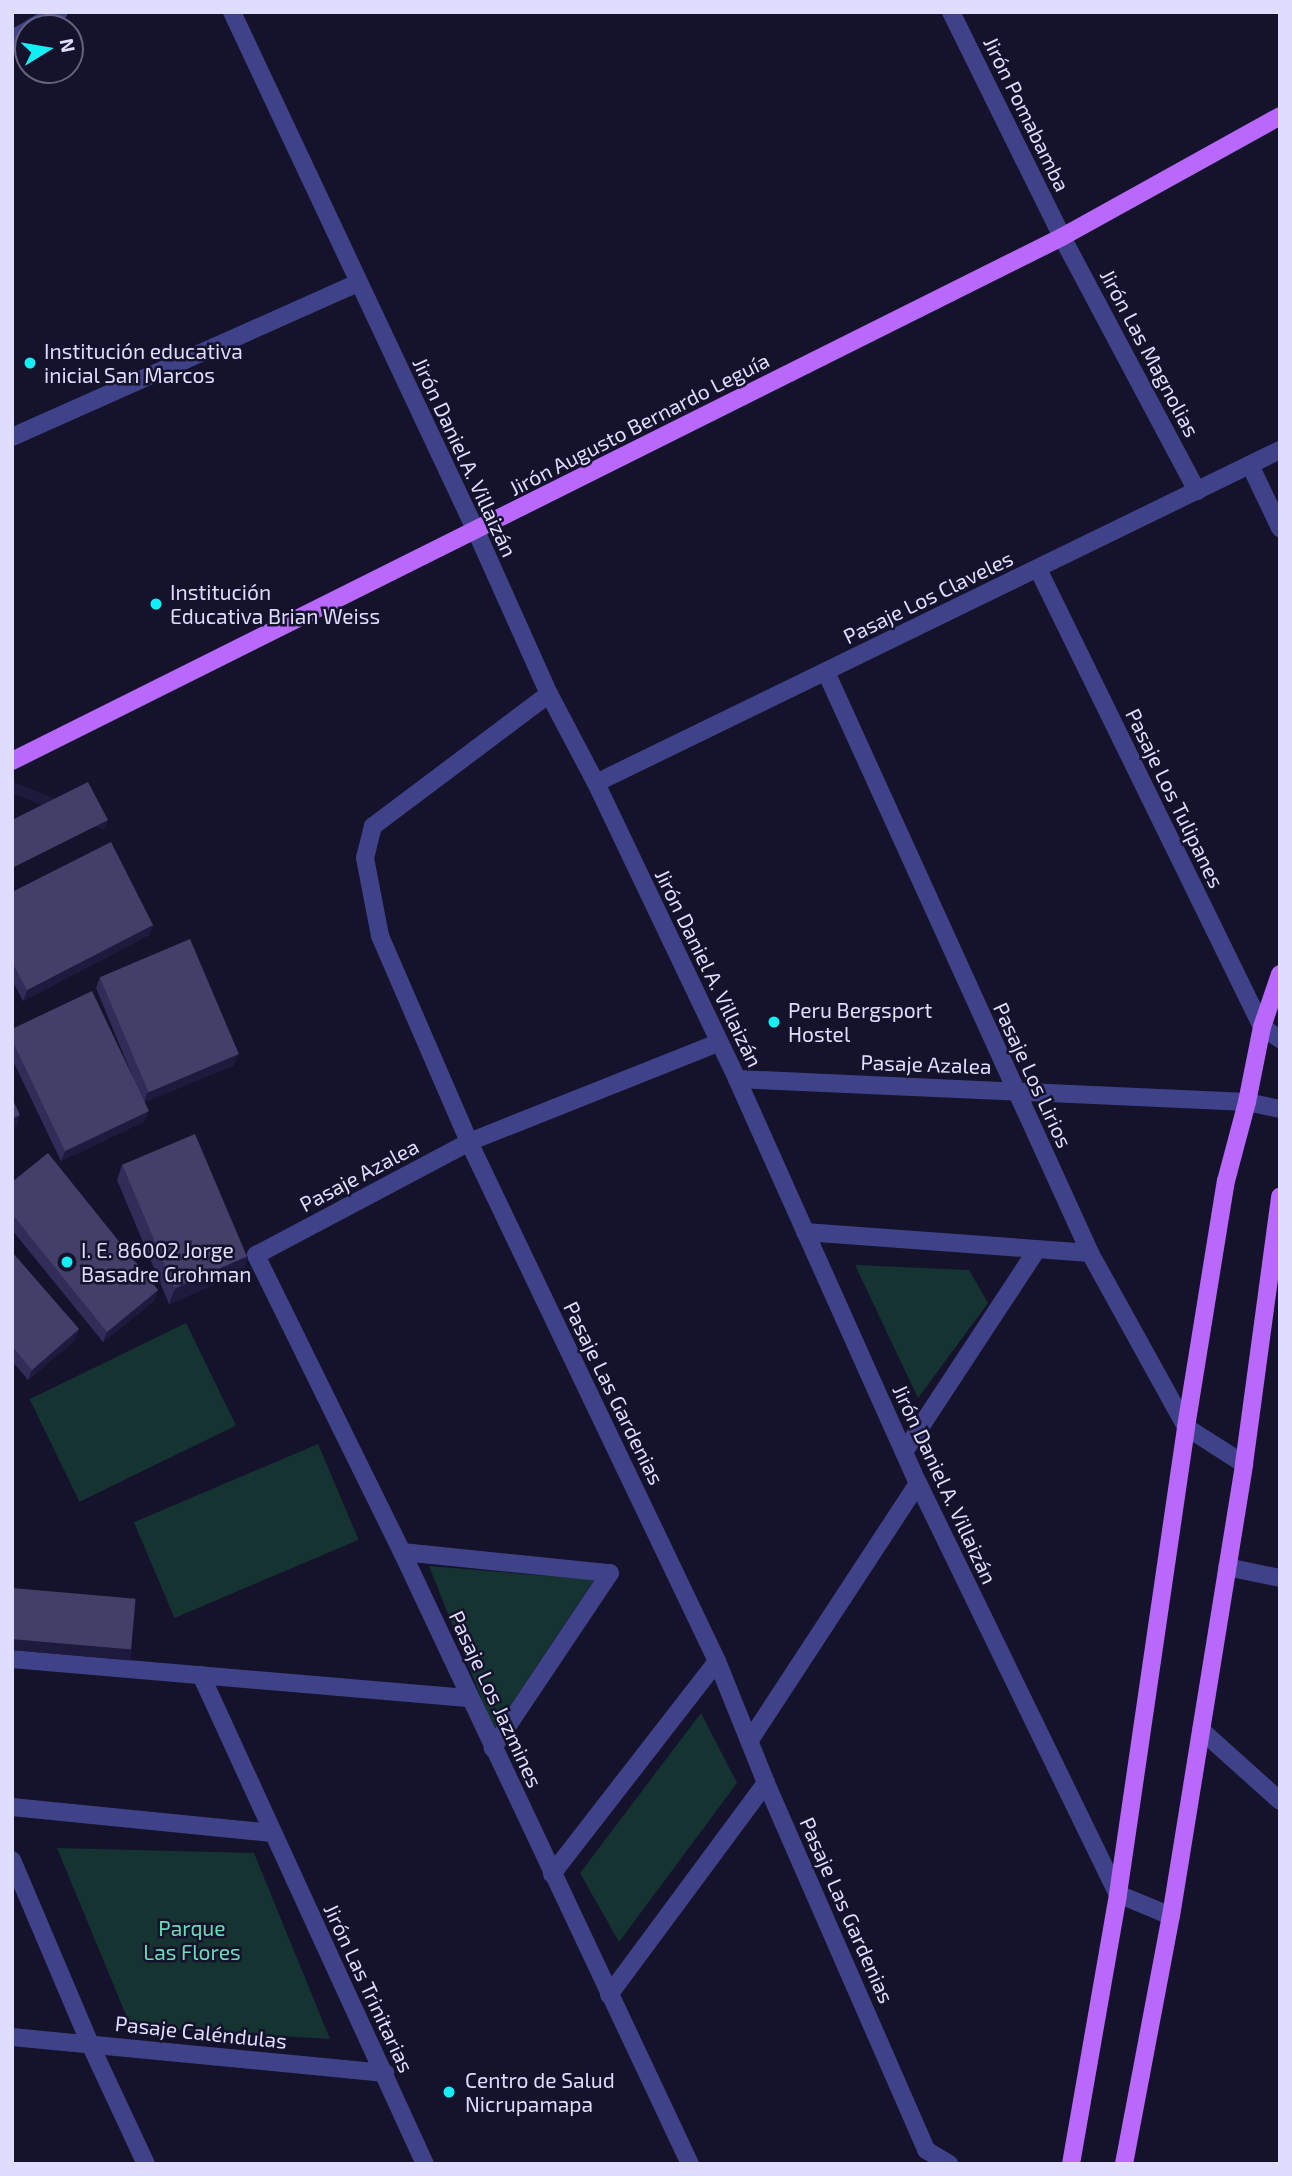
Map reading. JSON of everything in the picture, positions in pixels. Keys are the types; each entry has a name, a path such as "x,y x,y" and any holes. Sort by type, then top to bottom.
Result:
{"main road":[{"name":"Jirón Augusto Bernardo Leguía","path":"12,761 1062,237 1280,116"},
{"path":"1071,2164 1118,1894 1186,1427 1226,1181 1247,1102 1262,1027 1280,974"},
{"path":"1124,2164 1171,1916 1244,1464 1280,1196"}],"street":[{"name":"Jirón Daniel A. Villaizán","path":"232,12 476,531 549,694 596,783 737,1079 918,1483 1118,1894"},
{"name":"Jirón Pomabamba","path":"951,12 1062,237"},
{"name":"Jirón Las Magnolias","path":"1062,237 1197,491"},
{"path":"12,437 358,282"},
{"name":"Pasaje Los Claveles","path":"596,783 1280,450"},
{"path":"1250,465 1280,528"},
{"name":"Pasaje Los Tulipanes","path":"1038,569 1262,1027"},
{"name":"Pasaje Los Lirios","path":"826,672 1090,1253 1186,1427 1244,1464"},
{"name":"Pasaje Las Gardenias","path":"549,694 373,826 365,858 380,936 470,1143 717,1661 766,1783 926,2150 949,2164"},
{"path":"1262,1027 1280,1039"},
{"name":"Pasaje Azalea","path":"256,1255 470,1143 718,1043"},
{"name":"Pasaje Azalea","path":"737,1079 1247,1102 1280,1109"},
{"path":"805,1232 1090,1253"},
{"path":"904,1452 1036,1251"},
{"name":"Pasaje Los Jazmines","path":"256,1255 402,1552 690,2164"},
{"path":"750,1740 918,1483"},
{"path":"402,1552 610,1573 494,1748"},
{"path":"1227,1567 1280,1578"},
{"path":"12,1659 470,1698"},
{"path":"552,1874 717,1661"},
{"name":"Jirón Las Trinitarias","path":"201,1675 271,1833 385,2073 425,2164"},
{"path":"1201,1730 1280,1801"},
{"path":"609,1995 766,1783"},
{"path":"12,1807 271,1833"},
{"path":"12,1860 90,2044 146,2164"},
{"path":"1118,1894 1171,1916"},
{"name":"Pasaje Caléndulas","path":"12,2037 385,2073"}],"green space":[{"path":"855,1265 969,1270 988,1303 918,1398"},
{"path":"186,1323 236,1425 80,1502 30,1399"},
{"path":"318,1444 359,1540 175,1618 134,1522"},
{"path":"429,1566 594,1580 494,1730"},
{"path":"701,1713 737,1783 619,1942 580,1873"},
{"name":"Parque Las Flores","path":"57,1848 254,1853 330,2039 131,2027"}],"building":[{"path":"88,782 108,820 12,868 12,820"},
{"path":"111,842 153,925 27,990 12,962 12,892"},
{"path":"190,939 239,1054 149,1092 100,977"},
{"path":"92,991 149,1111 65,1151 12,1040 12,1029"},
{"path":"12,1098 20,1115 12,1119"},
{"path":"195,1134 247,1256 174,1287 122,1165"},
{"path":"48,1153 158,1290 107,1332 12,1214 12,1182"},
{"path":"12,1252 79,1329 32,1370 12,1346"},
{"path":"12,1588 136,1599 131,1650 12,1639"}],"place":[{"name":"Institución educativa inicial San Marcos","path":"30,363"},
{"name":"Institución Educativa Brian Weiss","path":"156,604"},
{"name":"Peru Bergsport Hostel","path":"774,1022"},
{"name":"I. E. 86002 Jorge Basadre Grohman","path":"67,1262"},
{"name":"Centro de Salud Nicrupamapa","path":"449,2092"}]}
